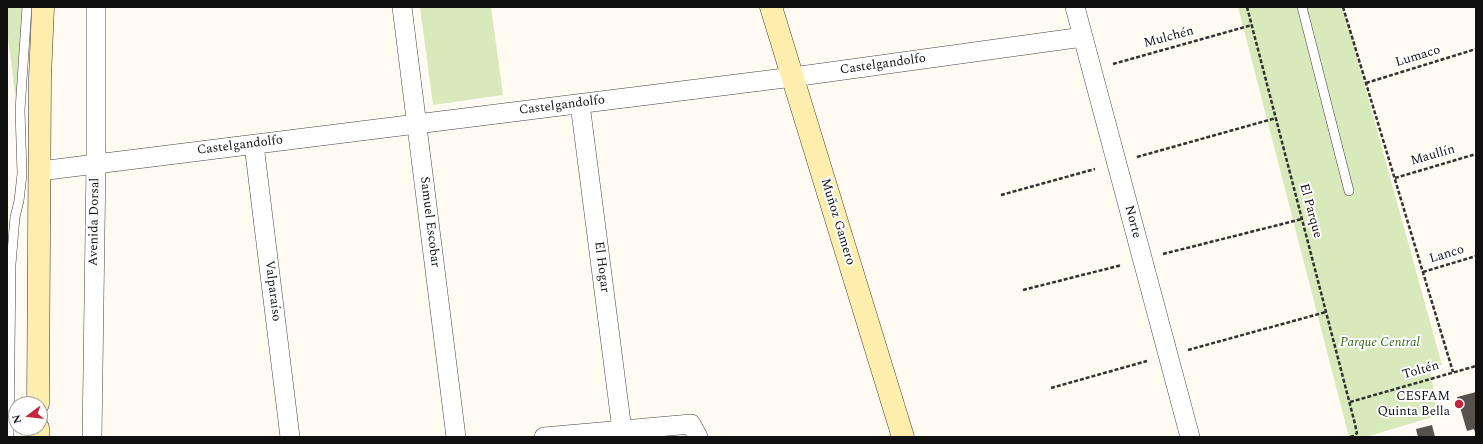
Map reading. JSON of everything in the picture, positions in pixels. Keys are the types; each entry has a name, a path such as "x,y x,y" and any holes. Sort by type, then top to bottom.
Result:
{"street":[{"path":"38,396 40,78 43,7"},
{"name":"Avenida Dorsal","path":"92,437 96,164 96,7"},
{"name":"Samuel Escobar","path":"402,7 456,437"},
{"name":"Muñoz Gamero","path":"771,7 903,437"},
{"name":"Norte","path":"1075,7 1190,437"},
{"name":"Castelgandolfo","path":"40,171 793,77 1083,37"},
{"name":"El Hogar","path":"580,104 622,430"},
{"name":"Valparaíso","path":"254,145 290,437"},
{"path":"544,437 622,430 695,430"}],"lane":[{"path":"9,437 11,264 15,217 19,200 22,174 20,110 27,7"},
{"path":"1302,7 1350,191"}],"path":[{"name":"El Parque","path":"1247,7 1350,402 1357,433 1354,436 1348,437"},
{"path":"1344,7 1453,372"},
{"name":"Mulchén","path":"1091,70 1252,25"},
{"name":"Lumaco","path":"1366,83 1476,49"},
{"name":"Maullín","path":"1395,178 1476,154"},
{"name":"Lanco","path":"1423,272 1476,256"},
{"name":"Toltén","path":"1350,402 1476,366"}],"green space":[{"path":"7,7 25,7 20,135 7,29"},
{"path":"420,7 491,7 503,95 433,105"},
{"name":"Parque Central","path":"1238,7 1343,7 1442,365 1429,367 1439,415 1366,437 1349,437"}],"building":[{"path":"1476,392 1476,436 1474,429 1467,431 1457,397"},
{"path":"1432,425 1435,437 1418,437 1416,429"}],"place":[{"name":"CESFAM Quinta Bella","path":"1459,404"}]}
